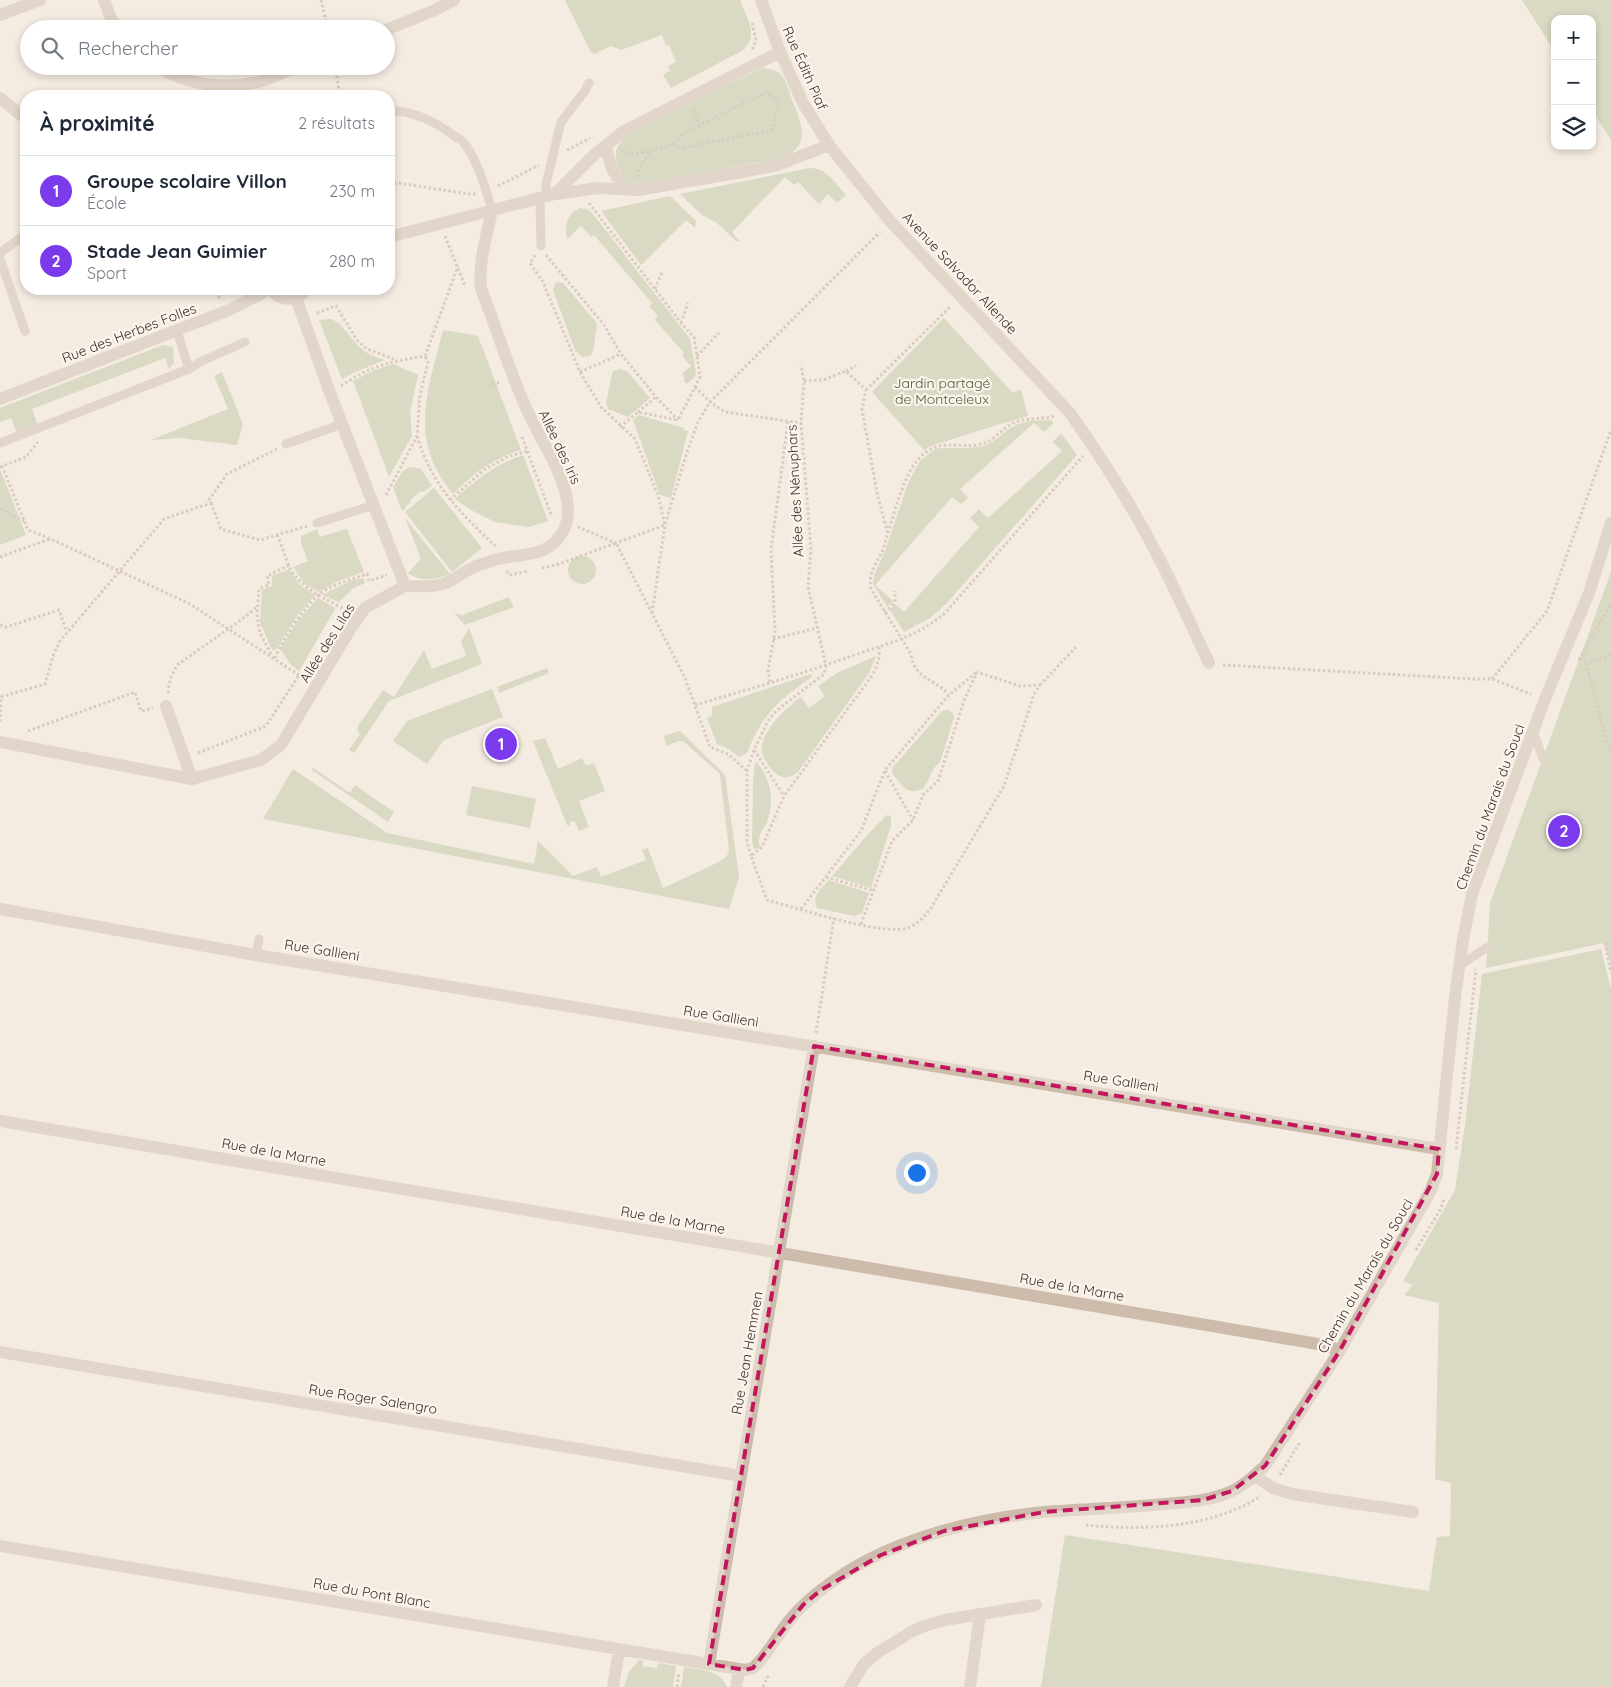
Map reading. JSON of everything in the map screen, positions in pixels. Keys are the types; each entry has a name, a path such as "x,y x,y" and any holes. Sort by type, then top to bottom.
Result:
{"street":[{"path":"0,15 38,0"},
{"path":"104,0 112,20"},
{"path":"395,26 454,0"},
{"name":"Rue Édith Piaf","path":"761,0 780,52 803,103 829,145"},
{"path":"632,186 619,182 609,162 612,148 624,131 780,52"},
{"path":"172,75 202,84 231,85 246,84 276,75"},
{"path":"0,98 20,114"},
{"path":"395,235 547,196 598,188 632,186 742,172 778,164 829,145"},
{"name":"Avenue Salvador Allende","path":"829,145 890,221 1070,413 1108,469 1158,555 1209,663"},
{"path":"547,196 594,155 612,148"},
{"name":"Allée des Iris","path":"405,586 430,586 446,583 476,566 500,559 531,555 544,550 554,544 562,535 567,522 567,500 564,488 550,453 535,429 526,408 481,289 480,279 492,210"},
{"name":"Rue des Herbes Folles","path":"0,399 177,331 244,303 258,295"},
{"path":"277,295 284,299 296,298 300,295"},
{"path":"296,298 330,393 405,586"},
{"name":"Chemin du Marais du Souci","path":"739,1670 753,1668 798,1610 821,1590 859,1566 913,1542 944,1531 993,1519 1044,1512 1203,1500 1232,1491 1255,1476 1265,1466 1339,1352 1430,1192 1437,1174 1463,940 1472,894 1545,698 1589,593 1611,522"},
{"name":"Allée des Lilas","path":"0,742 192,779 261,760 281,745 365,608 405,586"},
{"path":"166,706 192,779"},
{"name":"Rue Gallieni","path":"0,909 256,955 1439,1149"},
{"name":"Rue Jean Hemmen","path":"709,1664 814,1046"},
{"name":"Rue de la Marne","path":"0,1121 1330,1346 1339,1352"},
{"name":"Rue Roger Salengro","path":"0,1352 741,1476"},
{"path":"1255,1476 1273,1488 1292,1494 1413,1512"},
{"name":"Rue du Pont Blanc","path":"0,1546 739,1670"},
{"path":"850,1687 864,1664 911,1632 945,1620 1036,1605"},
{"path":"970,1687 980,1614"},
{"path":"613,1687 619,1650"},
{"path":"736,1687 739,1670"}],"lane":[{"path":"541,246 547,196 546,184 561,122 586,91 589,83"},
{"path":"395,110 405,111 438,124 463,142 476,165 492,210"},
{"path":"0,253 20,238"},
{"path":"0,259 25,331"},
{"path":"177,331 189,369"},
{"path":"0,443 189,369 200,362 245,342"},
{"path":"286,444 342,424"},
{"path":"317,523 374,505"},
{"path":"1533,731 1543,758"},
{"path":"256,955 258,939"},
{"path":"1460,965 1488,947"}],"path":[{"path":"321,0 326,20"},
{"path":"336,75 339,90"},
{"path":"612,148 638,154 674,144 682,134 766,92 779,102 772,130 682,148 674,144"},
{"path":"690,105 700,125"},
{"path":"632,186 640,166 650,151"},
{"path":"395,183 469,194 487,192"},
{"path":"587,201 681,323 694,337 700,377 678,420"},
{"path":"652,614 665,525 695,430 710,402 890,221"},
{"path":"665,525 658,495 635,439 620,427 601,407 580,372 543,282 530,263 541,246 547,257 604,325 621,354 656,397 678,420"},
{"path":"458,265 425,356 428,362 420,394 417,436 423,457 433,477 450,500 498,549 500,559 510,575 559,564 616,543 685,678 710,747 728,754 747,771"},
{"path":"656,289 662,272"},
{"path":"888,533 878,498 862,409 866,390 961,296"},
{"path":"681,323 688,303"},
{"path":"304,318 336,306 346,324 362,345 367,349 397,361"},
{"path":"698,356 719,333"},
{"path":"580,372 621,354"},
{"path":"330,393 366,371 397,361 425,356"},
{"name":"Allée des Nénuphars","path":"801,365 804,381 801,423 811,550 808,587 826,666"},
{"path":"804,381 823,380 856,366"},
{"path":"846,371 866,390"},
{"path":"492,385 500,382"},
{"path":"695,387 710,402 725,412 801,423"},
{"path":"620,427 656,397"},
{"path":"638,412 678,420"},
{"path":"949,695 945,690 916,671 911,654 871,589 872,571 883,550 912,467 923,454 932,448 983,444 992,440 1003,429 1014,423 1070,413"},
{"name":"Allée des Nénuphars","path":"770,682 768,671 775,631 771,550 788,421"},
{"path":"1492,679 1547,611 1611,430"},
{"path":"374,505 385,496 417,436"},
{"path":"39,441 26,457 1,466 28,530 190,604 299,675 266,726 184,758"},
{"path":"286,444 226,474 209,500 221,529 260,540 317,523"},
{"path":"695,706 826,666 923,629 945,613 1093,445"},
{"path":"450,500 484,470 507,457 527,451"},
{"path":"0,722 1,697 45,684 60,640 164,519 211,503"},
{"path":"0,509 24,522"},
{"path":"277,535 291,569 305,586 318,596 359,617"},
{"path":"0,557 51,539"},
{"path":"273,657 260,633 257,615 259,589 270,585 267,576 289,565"},
{"path":"273,657 306,609 318,596 341,582 367,574 369,581 399,571"},
{"path":"885,613 895,602 895,591"},
{"path":"1578,662 1611,604"},
{"path":"19,730 28,732 135,692 141,711 166,706 170,679 177,665 258,606"},
{"path":"0,625 6,627 59,610 67,632"},
{"path":"773,639 817,628"},
{"path":"751,856 762,847 784,796 871,677 877,667 880,656 879,647"},
{"path":"826,666 824,674 776,712 768,721 754,750 747,771 747,842 767,900 834,918 896,930 906,928 922,919 931,908 1004,786 1034,694 1040,685 1076,648"},
{"path":"1611,655 1586,664 1611,756"},
{"path":"1209,663 1492,679 1545,698"},
{"path":"801,909 861,831 885,770 949,695 977,672"},
{"path":"977,672 1020,686 1040,685"},
{"path":"861,924 892,841 913,820 923,795 938,781 965,698 977,672"},
{"path":"754,750 784,796"},
{"path":"885,770 913,820"},
{"path":"826,877 874,892"},
{"path":"814,1046 834,918"},
{"path":"1605,943 1611,973"},
{"path":"1454,1158 1478,953"},
{"path":"1415,1252 1440,1210 1447,1192"},
{"path":"1080,1525 1107,1528 1142,1527 1202,1520 1222,1514 1256,1499 1273,1488 1303,1437"},
{"path":"763,1687 770,1671"}],"highlighted area":[{"path":"814,1046 1439,1149 1437,1174 1339,1352 1265,1466 1232,1491 1203,1500 1044,1512 944,1531 881,1555 821,1590 803,1605 753,1668 745,1670 709,1664"}],"green space":[{"path":"565,0 740,0 749,21 750,41 740,52 671,88 663,75 670,71 668,66 676,62 669,45 666,46 662,35 621,50 611,46 595,54 591,52"},
{"path":"1522,0 1611,0 1611,140 1596,116 1596,15 1551,15 1551,46"},
{"path":"763,68 775,71 783,77 799,117 802,133 801,141 791,153 781,158 650,183 633,184 627,182 616,159 617,148 626,136"},
{"path":"810,168 826,173 846,195 837,203 828,194 819,204 798,182 794,185 785,177 732,232 739,241 736,241 717,223 702,215 680,194"},
{"path":"670,196 696,221 695,228 686,220 641,265 601,211"},
{"path":"580,208 589,210 593,214 690,339 696,373 694,378 687,384 683,380 685,379 682,374 691,366 682,356 684,353 655,320 658,316 649,306 652,303 594,235 591,237 581,226 567,239 566,229 569,217"},
{"path":"556,282 563,283 596,322 593,351 590,356 582,357 575,350 553,290"},
{"name":"Jardin partagé de Montceleux","path":"944,318 1012,392 1021,390 1028,416 935,444 924,450 872,392"},
{"path":"331,319 341,325 366,352 385,360 342,379 319,320"},
{"path":"443,330 478,336 521,450 501,457 484,467 453,494 439,474 430,454 426,434 427,394"},
{"path":"163,345 173,347 174,363 169,369 165,358 32,409 38,426 17,434 11,418 0,422 0,408"},
{"path":"393,364 418,375 410,413 412,436 389,477 353,381 372,371"},
{"path":"621,369 628,372 650,398 628,417 608,409 606,403 613,371"},
{"path":"222,372 243,424 237,445 180,438 151,440 228,409 214,376"},
{"path":"639,415 684,428 684,430 688,431 671,498 660,495 633,420"},
{"path":"1051,420 1054,423 1044,432 1034,423 960,489 968,498 961,504 952,497 875,585 893,601 887,607 873,584 875,573 885,551 908,483 920,461 935,449 984,446 1016,425 1030,421"},
{"path":"1061,433 1077,455 946,604 930,618 904,632 890,610 895,604 904,612 979,527 970,518 979,509 988,518 1062,451 1053,442"},
{"path":"523,455 548,521 529,527 495,522 471,510 455,499 487,473"},
{"path":"410,467 421,469 432,486 423,492 421,491 410,500 411,502 402,511 393,487 403,471"},
{"path":"0,469 26,535 0,545"},
{"path":"434,488 482,548 452,572 405,512"},
{"path":"405,518 450,574 440,578 423,579 408,573 421,559"},
{"path":"317,529 320,537 347,529 364,572 338,581 319,592 305,584 293,567 308,561 301,543 301,536"},
{"path":"582,556 592,560 596,570 592,580 582,584 572,580 568,570 572,560"},
{"path":"289,569 300,585 315,595 297,616 276,650 272,650 260,622 262,590 272,586 272,576"},
{"path":"1611,572 1611,965 1604,943 1486,968 1490,903"},
{"path":"363,578 365,583 354,588 339,602 322,595 350,581"},
{"path":"509,597 514,607 465,625 454,613 462,615"},
{"path":"318,598 335,609 299,671 291,665 280,649 298,620"},
{"path":"469,628 482,664 389,701 354,753 349,750 360,734 357,730 358,726 383,690 394,697 424,650 432,669 466,656 461,642"},
{"path":"876,656 869,673 798,772 789,777 776,774 763,757 761,748 764,738 777,718 801,697 809,708 825,696 818,686 837,673"},
{"path":"547,668 549,673 499,693 497,687"},
{"path":"811,674 812,677 790,693 773,709 759,728 747,753 739,757 717,744 707,718 712,716 712,707"},
{"path":"492,689 503,717 444,740 427,764 393,741 407,721"},
{"path":"943,710 950,711 954,718 940,762 934,768 924,788 913,791 909,790 892,773 892,768"},
{"path":"680,731 725,775 739,877 729,909 263,819 293,769 387,833 534,864 538,841 573,876 597,867 601,877 646,860 642,850 648,848 663,888 719,862 727,856 729,849 720,774 683,741 666,746 664,736"},
{"path":"545,738 558,769 582,758 586,766 594,763 605,791 579,801 589,827 579,831 575,822 570,821 570,826 567,825 533,741"},
{"path":"757,762 766,776 771,806 767,822 759,838 759,848 754,849 752,841 753,784 755,763"},
{"path":"313,768 350,793 355,785 394,812 388,822 312,770"},
{"path":"472,786 536,799 530,828 466,815"},
{"path":"887,815 891,816 891,826 871,888 832,876 870,832"},
{"path":"829,880 869,893 862,913 854,916 817,908 816,895"},
{"path":"1601,949 1611,989 1611,1687 1041,1687 1065,1535 1429,1591 1437,1537 1450,1536 1451,1483 1435,1479 1439,1303 1404,1295 1413,1285 1403,1281 1455,1190 1465,1125 1482,974"},
{"path":"639,1660 643,1660 643,1666 657,1668 658,1663 676,1666 673,1687 624,1687 629,1672"},
{"path":"684,1667 709,1671 720,1677 727,1687 681,1687"}],"place":[{"name":"Groupe scolaire Villon","path":"501,744"},
{"name":"Stade Jean Guimier","path":"1564,831"}]}
